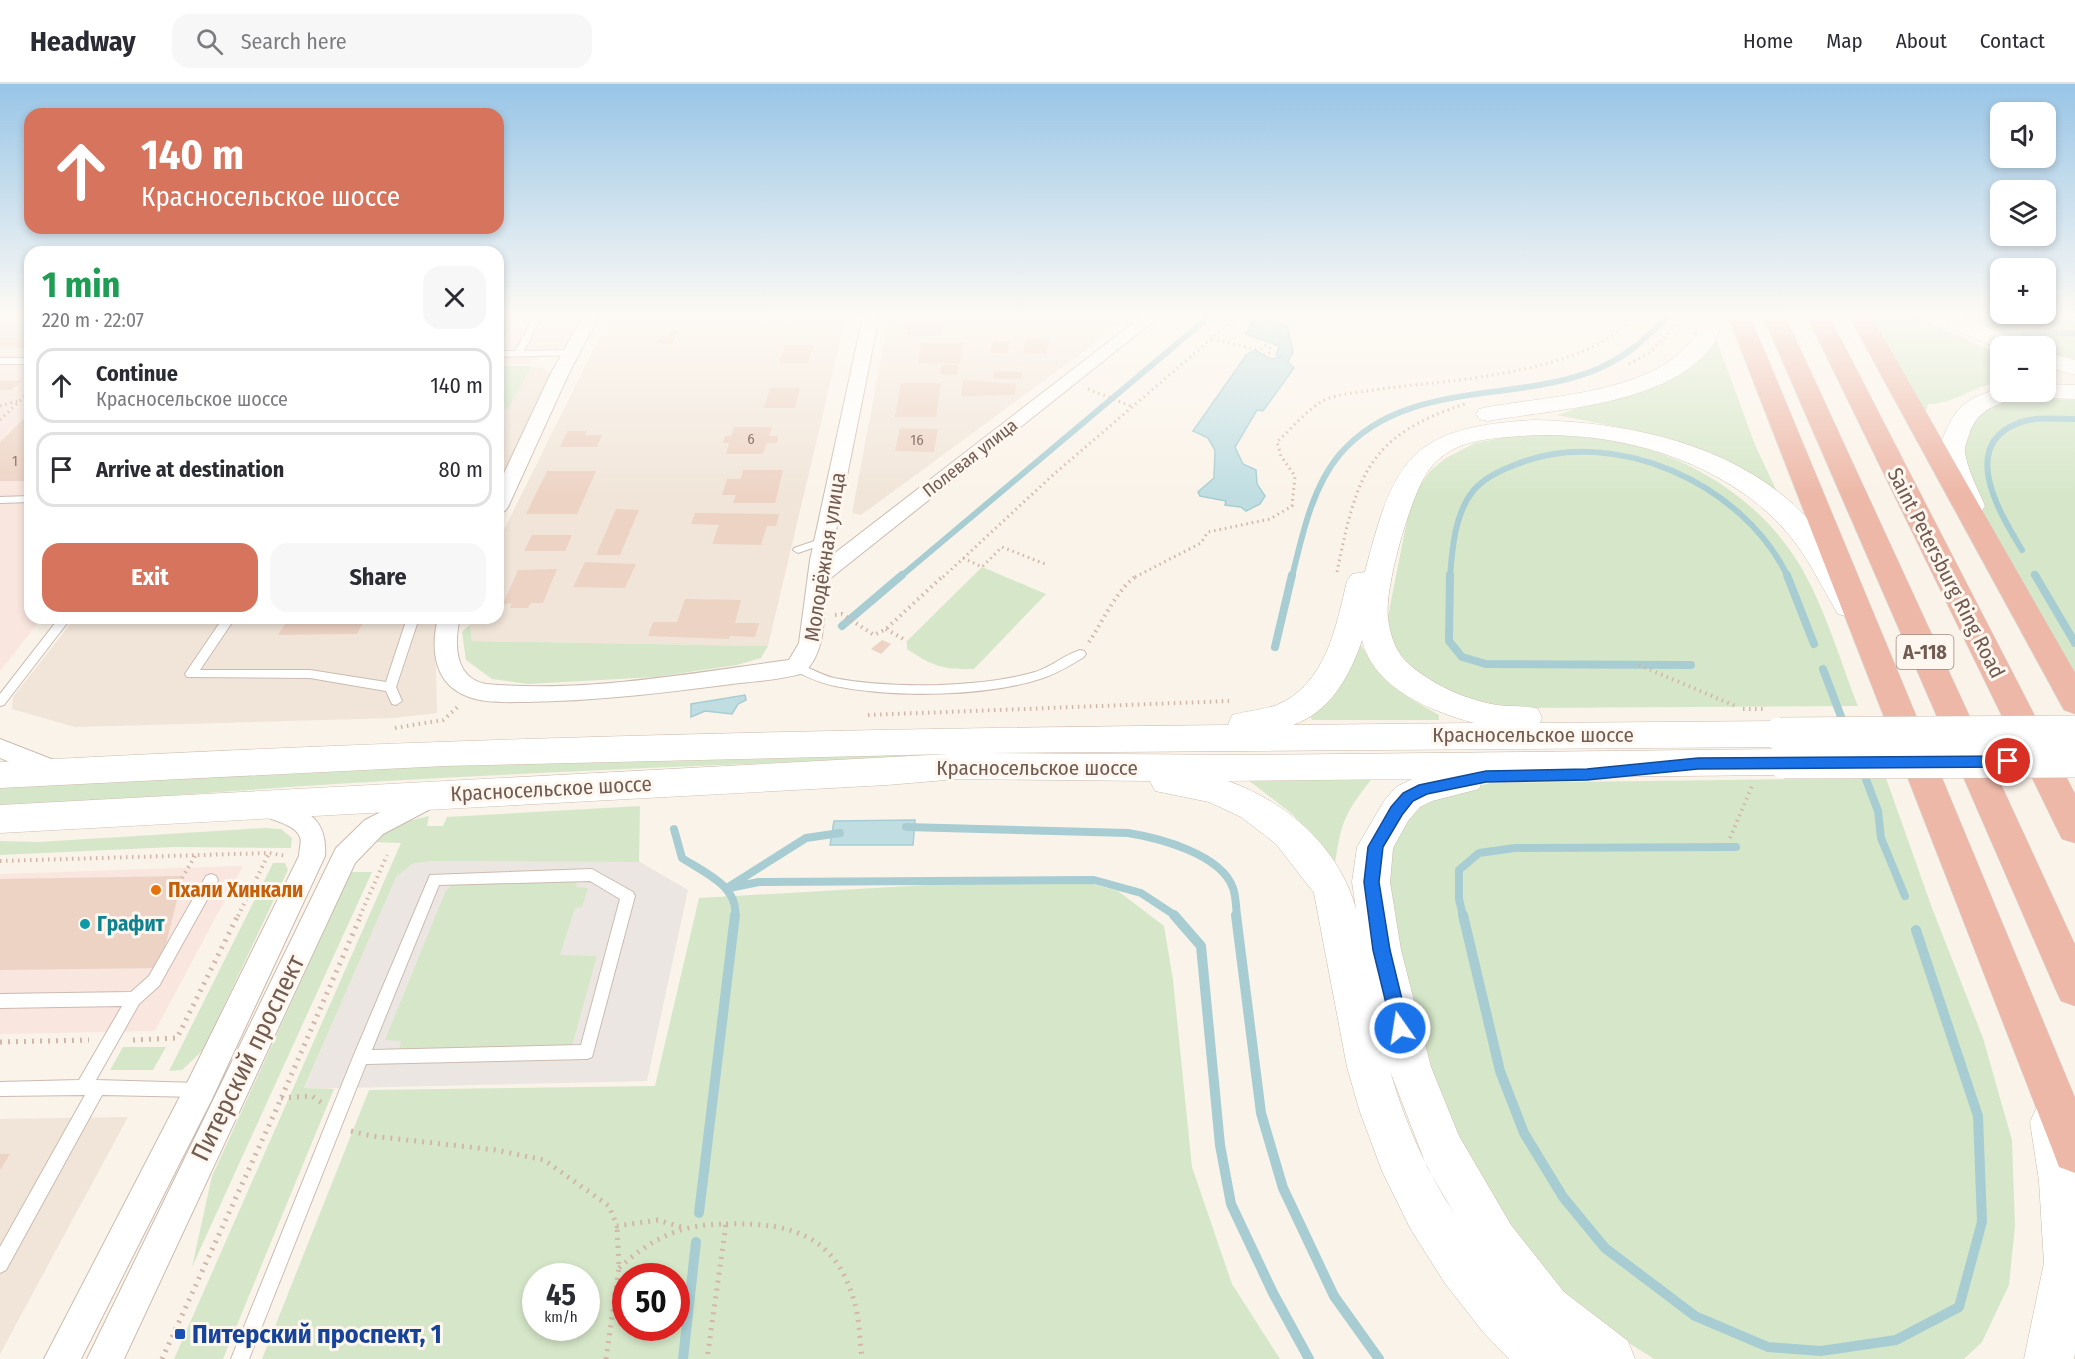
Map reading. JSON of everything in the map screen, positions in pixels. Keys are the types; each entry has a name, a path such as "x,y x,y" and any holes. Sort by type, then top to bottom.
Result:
{"highway":[{"path":"1763,376 2075,1151"},
{"name":"А-118","path":"1801,376 2075,988"},
{"name":"Saint Petersburg Ring Road","path":"1848,376 2075,829"},
{"path":"1894,376 2075,702"}],"main road":[{"path":"1090,737 1135,729 1241,724 1271,719 1296,710 1318,694 1334,672 1348,638 1379,507 1407,452 1431,434 1457,421 1634,386 1662,376"},
{"path":"2056,391 2075,392"},
{"path":"1988,543 1964,489 1951,451 1963,419 1977,404 1990,400"},
{"path":"1722,736 1576,719 1499,717 1458,705 1425,691 1399,674 1381,651 1373,616 1385,549 1402,492 1437,448 1472,436 1506,429 1574,429 1629,435 1688,453 1738,476 1804,531 1881,666"},
{"name":"Красносельское шоссе","path":"1782,748 2075,732"},
{"path":"1610,1359 1547,1309 1495,1241 1443,1151 1410,1067 1382,950 1371,882 1375,847 1396,811 1408,797 1424,789 1486,777 1587,774 1722,736"},
{"name":"Красносельское шоссе","path":"0,819 887,772 957,766 1247,768 1722,736"},
{"name":"Красносельское шоссе","path":"0,775 483,751 1090,737 1722,736 1782,748 2075,761"},
{"path":"887,772 1171,782 1212,791 1255,806 1287,829 1309,855 1332,892 1370,1076 1398,1155 1428,1214 1467,1275 1520,1337 1545,1359"},
{"path":"2045,1079 2062,1181 2068,1263 2049,1359"}],"street":[{"path":"504,494 561,376"},
{"name":"Молодёжная улица","path":"447,624 444,635 447,664 468,687 491,693 644,688 796,667 805,660 810,651 810,617 823,541 858,376"},
{"name":"Полевая улица","path":"817,578 1076,376"},
{"name":"Красносельское шоссе","path":"0,748 55,771"},
{"name":"Питерский проспект","path":"105,1359 345,856 374,827 434,795"},
{"name":"Питерский проспект","path":"62,1359 200,1090 312,856 313,836 307,826 295,818 255,804"}],"lane":[{"path":"0,500 24,499"},
{"path":"798,550 823,541"},
{"path":"0,702 60,624"},
{"path":"225,624 192,674 310,674 390,687"},
{"path":"396,701 390,687 411,624"},
{"path":"796,667 818,678 864,687 951,687 1039,675 1080,654"},
{"path":"240,1359 361,1057 435,879 592,875 628,896 586,1052 361,1057"},
{"path":"0,1264 134,999 154,981 211,880"},
{"path":"0,1001 134,999"},
{"path":"0,1089 91,1087 234,1089"}],"path":[{"path":"842,614 874,636 886,630 963,558 1169,376"},
{"path":"1080,654 1109,613 1122,587 1135,577 1201,543 1208,532 1227,526 1270,519 1292,506 1295,476 1281,456 1277,442 1322,401 1368,391 1487,376"},
{"path":"1102,395 1133,407"},
{"path":"0,420 24,396"},
{"path":"0,406 20,400"},
{"path":"1336,575 1347,521 1357,489 1370,463 1390,439 1408,425 1439,411 1473,402"},
{"path":"963,558 981,567 1002,547 1045,564"},
{"path":"886,630 907,641"},
{"path":"1639,665 1722,736"},
{"path":"867,715 1203,704 1233,700"},
{"path":"388,729 443,720 457,710"},
{"path":"1730,838 1754,780"},
{"path":"124,1040 177,1038 269,853"},
{"path":"0,861 269,853 296,857"},
{"path":"182,878 195,855"},
{"path":"162,1359 281,1098 387,855"},
{"path":"0,1042 99,1040"},
{"path":"281,1098 312,1096 326,1106"},
{"path":"350,1130 372,1136 495,1150 544,1160 609,1206 617,1226 619,1263"},
{"path":"617,1226 658,1220 681,1227"},
{"path":"707,1359 726,1224"},
{"path":"625,1263 657,1235 681,1227 778,1224 806,1232 827,1248 844,1276 856,1310 862,1359"},
{"path":"606,1359 612,1317"}],"shaded area":[{"path":"0,376 24,376 24,624 37,624 0,671"},
{"path":"504,376 552,376 504,482"},
{"path":"581,376 832,376 768,646 472,641 470,624 504,624 504,530"},
{"path":"878,376 1051,376 861,515 852,513"},
{"path":"70,624 439,624 435,633 437,713 394,718 75,727 12,709 13,697"},
{"path":"635,859 688,890 647,1081 304,1089 395,877 412,864 433,861"},
{"path":"243,866 155,1031 0,1034 0,874"},
{"path":"128,1117 0,1354 0,1119"}],"green space":[{"path":"504,376 527,376 508,409 504,409"},
{"path":"1649,376 1730,376 1755,445 1780,498 1689,450 1633,430 1557,415 1619,395"},
{"path":"1901,376 1990,376 1990,384 1947,401 1928,404 1925,416"},
{"path":"2075,400 2075,683 2004,556 1971,481 1964,452 1966,431 1981,414 2009,402"},
{"path":"1554,432 1617,441 1652,450 1700,471 1743,500 1763,518 1780,537 1806,576 1823,612 1858,706 1512,708 1450,694 1403,663 1390,635 1388,616 1409,510 1418,488 1431,470 1446,458 1475,443 1522,434"},
{"path":"982,567 1046,594 974,669 938,666 907,649 907,641"},
{"path":"470,625 472,641 768,646 761,658 737,665 655,677 528,684 492,679 466,660 462,632"},
{"path":"1358,641 1381,675 1411,699 1439,715 1439,720 1312,720 1309,714"},
{"path":"1059,749 1059,754 518,774 0,805 0,788 45,785 440,765"},
{"path":"1239,773 1374,776 1356,800 1345,820 1334,871 1307,829 1291,813"},
{"path":"1886,778 1932,908 1983,1038 2012,1140 2015,1226 2009,1285 1982,1342 1964,1359 1654,1359 1558,1298 1454,1157 1403,991 1386,853 1407,816 1427,801 1490,783"},
{"path":"640,806 639,862 433,861 412,864 396,877 304,1088 334,1089 223,1359 174,1359 401,843 371,842 400,823 429,816 427,826 443,826 447,817"},
{"path":"265,828 281,829 292,838 291,848 174,847 0,855 0,841 39,842"},
{"path":"273,863 285,863 288,870 203,1050 182,1070 169,1071"},
{"path":"351,872 372,872 192,1267 212,1176"},
{"path":"1066,877 1118,891 1164,926 1173,980 1192,1167 1232,1284 1280,1359 262,1359 369,1090 655,1086 699,898"},
{"path":"578,881 576,887 588,888 582,907 575,908 560,955 597,956 572,1046 399,1051 401,1041 385,1040 446,890 453,884"},
{"path":"123,1047 166,1047 153,1070 110,1070"}],"water":[{"path":"1232,376 1289,376 1263,411 1257,410 1235,447 1243,464 1256,470 1257,484 1265,496 1260,504 1246,511 1241,507 1225,505 1226,501 1200,496 1198,492 1214,478 1215,450 1208,438 1193,431"},
{"path":"745,695 746,700 738,704 732,714 705,711 691,717 691,704"},
{"path":"915,820 913,845 830,845 834,821"}],"building":[{"path":"993,376 1022,376 1021,379 993,378"},
{"path":"964,380 1016,384 1015,395 961,396"},
{"path":"0,381 22,381 11,390 0,390"},
{"path":"901,383 941,383 936,417 895,417"},
{"path":"770,388 800,388 795,408 764,408"},
{"path":"24,419 24,481 0,481 0,442"},
{"path":"734,427 772,427 769,436 778,436 777,443 767,443 763,454 726,454 729,443 723,443 725,436 731,436"},
{"path":"900,428 938,429 934,452 895,451"},
{"path":"568,431 587,431 585,435 602,435 597,447 560,447"},
{"path":"743,470 783,470 775,503 733,503 736,495 722,495 727,479 741,479"},
{"path":"547,471 596,471 577,514 526,514"},
{"path":"616,509 639,510 620,555 596,555"},
{"path":"695,513 779,514 776,526 767,526 761,545 712,544 719,525 691,524"},
{"path":"532,535 572,535 565,551 524,551"},
{"path":"585,562 636,564 625,588 573,587"},
{"path":"557,569 543,603 531,603 528,608 510,608 512,603 504,604 518,570"},
{"path":"685,599 741,600 735,623 759,623 755,637 730,636 729,639 648,636 653,622 677,622"},
{"path":"285,624 363,624 357,634 278,635"},
{"path":"882,640 891,644 881,654 871,649"},
{"name":"Графит","path":"180,876 182,880 160,968 0,970 0,879"},
{"path":"0,1154 10,1154 0,1170"}],"waterway":[{"path":"900,577 1139,376"},
{"path":"1292,577 1309,512 1322,481 1340,454 1366,430 1397,414 1429,403 1534,386 1578,376"},
{"path":"2022,550 2004,519 1990,483 1987,465 1990,449 1999,435 2023,421 2045,418 2075,419"},
{"path":"1450,577 1453,543 1459,520 1468,499 1478,485 1494,474 1517,464 1555,454 1594,452 1634,458 1673,471 1709,490 1741,515 1768,544 1787,576"},
{"path":"842,626 902,575"},
{"path":"1275,647 1292,575"},
{"path":"1450,575 1449,641 1462,657 1486,664 1691,665"},
{"path":"2035,575 2075,643"},
{"path":"1787,576 1814,644"},
{"path":"1823,669 1845,727"},
{"path":"1862,769 1878,811 1881,838 1905,896"},
{"path":"906,827 1128,833 1156,839 1188,850 1216,866 1233,888 1237,916"},
{"path":"674,829 682,858 726,888 735,905 735,915"},
{"path":"727,888 806,838 840,833"},
{"path":"1463,916 1459,899 1459,870 1479,853 1515,848 1736,847"},
{"path":"729,888 759,882 1094,880 1141,893 1176,916"},
{"path":"699,1213 735,915"},
{"path":"1174,915 1201,946 1220,1145 1231,1204 1273,1293 1309,1359"},
{"path":"1236,915 1261,1113 1283,1188 1334,1296 1379,1359"},
{"path":"1463,915 1500,1071 1524,1133 1563,1197 1605,1248 1695,1316 1768,1347 1821,1351 1896,1340 1959,1307 1982,1222 1978,1116 1916,930"},
{"path":"683,1359 696,1242"}],"place":[{"name":"Пхали Хинкали","path":"156,890"},
{"name":"Графит","path":"85,924"},
{"name":"Питерский проспект, 1","path":"180,1334"}],"route":[{"path":"1400,1028 1382,950 1371,882 1375,847 1396,811 1408,797 1424,789 1486,777 1587,774 1698,764 2008,761"}]}
